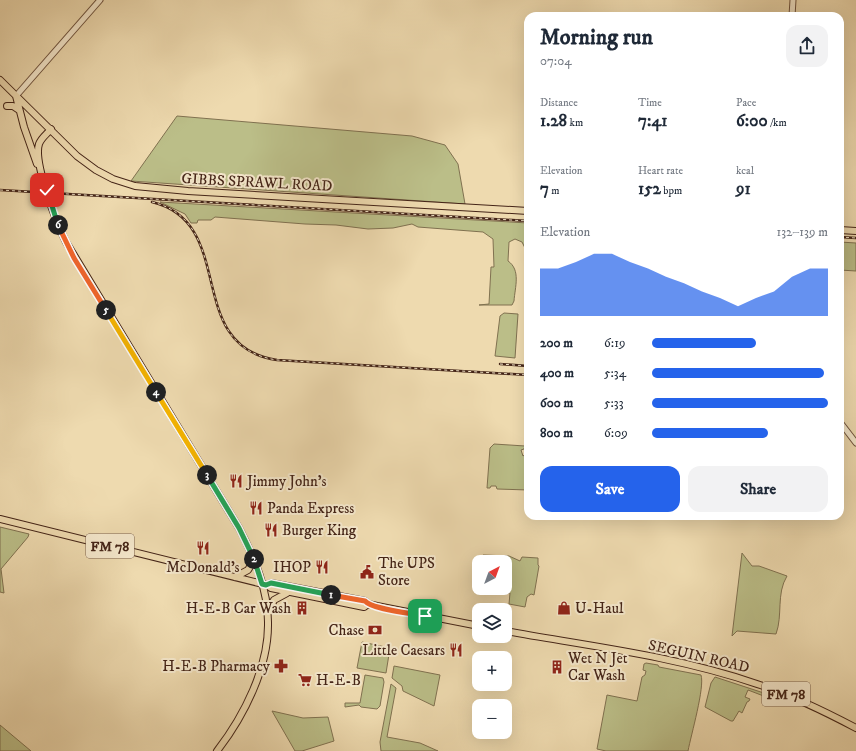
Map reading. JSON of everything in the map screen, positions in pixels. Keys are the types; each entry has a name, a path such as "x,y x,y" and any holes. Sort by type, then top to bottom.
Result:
{"main road":[{"name":"GIBBS SPRAWL ROAD","path":"0,80 77,156 90,166 113,179 135,186 203,192 524,211"},
{"path":"16,96 32,151 59,229 74,258 239,528 264,584 268,613 265,652 253,692 240,718 217,751"},
{"path":"7,106 13,106 19,110"},
{"path":"44,182 38,150 41,140 51,129"},
{"path":"844,230 856,231"},
{"name":"FM 78","path":"0,519 264,584 271,588 364,606 368,604"},
{"path":"235,577 248,570 254,560"},
{"name":"FM 78","path":"264,584 271,583 365,601 368,604 472,625"},
{"path":"268,613 278,596 290,592"},
{"name":"SEGUIN ROAD","path":"512,632 657,659 738,678 796,698 856,728"}],"street":[{"path":"16,96 100,0"},
{"path":"792,12 793,0"},
{"path":"844,427 856,443"}],"green space":[{"path":"177,116 412,136 445,145 458,164 465,204 131,181"},
{"path":"160,202 524,223 524,246 522,242 515,239 509,242 508,261 515,269 516,274 514,301 512,305 479,305 489,304 491,267 494,267 493,239 483,232 418,227 412,224 393,228 368,229 336,225 215,217 211,220 198,220 197,223 191,223 185,214"},
{"path":"844,242 856,243 856,271 844,270"},
{"path":"504,313 518,314 515,358 495,356 500,316"},
{"path":"494,444 524,446 524,449 521,450 523,456 524,455 524,490 497,489 496,486 487,488 490,448"},
{"path":"0,527 29,534 1,569 4,593 0,592"},
{"path":"742,553 752,566 759,566 787,576 782,590 776,634 737,631 732,636"},
{"path":"512,557 520,561 522,557 538,558 539,566 534,595 531,594 527,597 525,607 509,603 510,595 512,595"},
{"path":"362,642 390,648 386,673 357,668"},
{"path":"646,663 701,675 701,690 688,751 606,751 597,749 607,695 637,701 642,677 645,675 646,671 643,670 644,664"},
{"path":"394,666 440,675 434,706 403,691 402,686 392,678"},
{"path":"365,675 383,678 384,682 380,706 377,709 361,707 359,705 345,707 345,703 360,703"},
{"path":"715,677 776,697 778,699 776,703 773,703 774,700 748,690 745,697 750,699 749,701 747,702 742,713 739,711 733,721 731,721 705,707 711,683"},
{"path":"391,684 396,688 387,737 420,743 438,751 381,751 380,742"},
{"path":"272,711 303,718 328,717 334,741 302,751 295,751"},
{"path":"0,725 31,751 0,751"}],"railway":[{"path":"0,190 524,221"},
{"path":"152,202 178,214 195,234 205,258 219,309 230,332 248,350 277,360 524,375"},
{"path":"844,237 856,238"},
{"path":"500,364 524,366"}],"place":[{"name":"Jimmy John's","path":"236,481"},
{"name":"Panda Express","path":"256,508"},
{"name":"Burger King","path":"271,530"},
{"name":"McDonald's","path":"203,548"},
{"name":"IHOP","path":"322,567"},
{"name":"The UPS Store","path":"367,572"},
{"name":"H-E-B Car Wash","path":"302,608"},
{"name":"U-Haul","path":"564,608"},
{"name":"Chase","path":"375,630"},
{"name":"Little Caesars","path":"456,650"},
{"name":"H-E-B Pharmacy","path":"281,666"},
{"name":"Wet N Jet Car Wash","path":"557,667"},
{"name":"H-E-B","path":"305,680"}],"route":[{"path":"47,190 59,229 68,246 239,528 250,549 262,584 266,585 271,583 365,601 368,604 376,606 425,616"}]}
